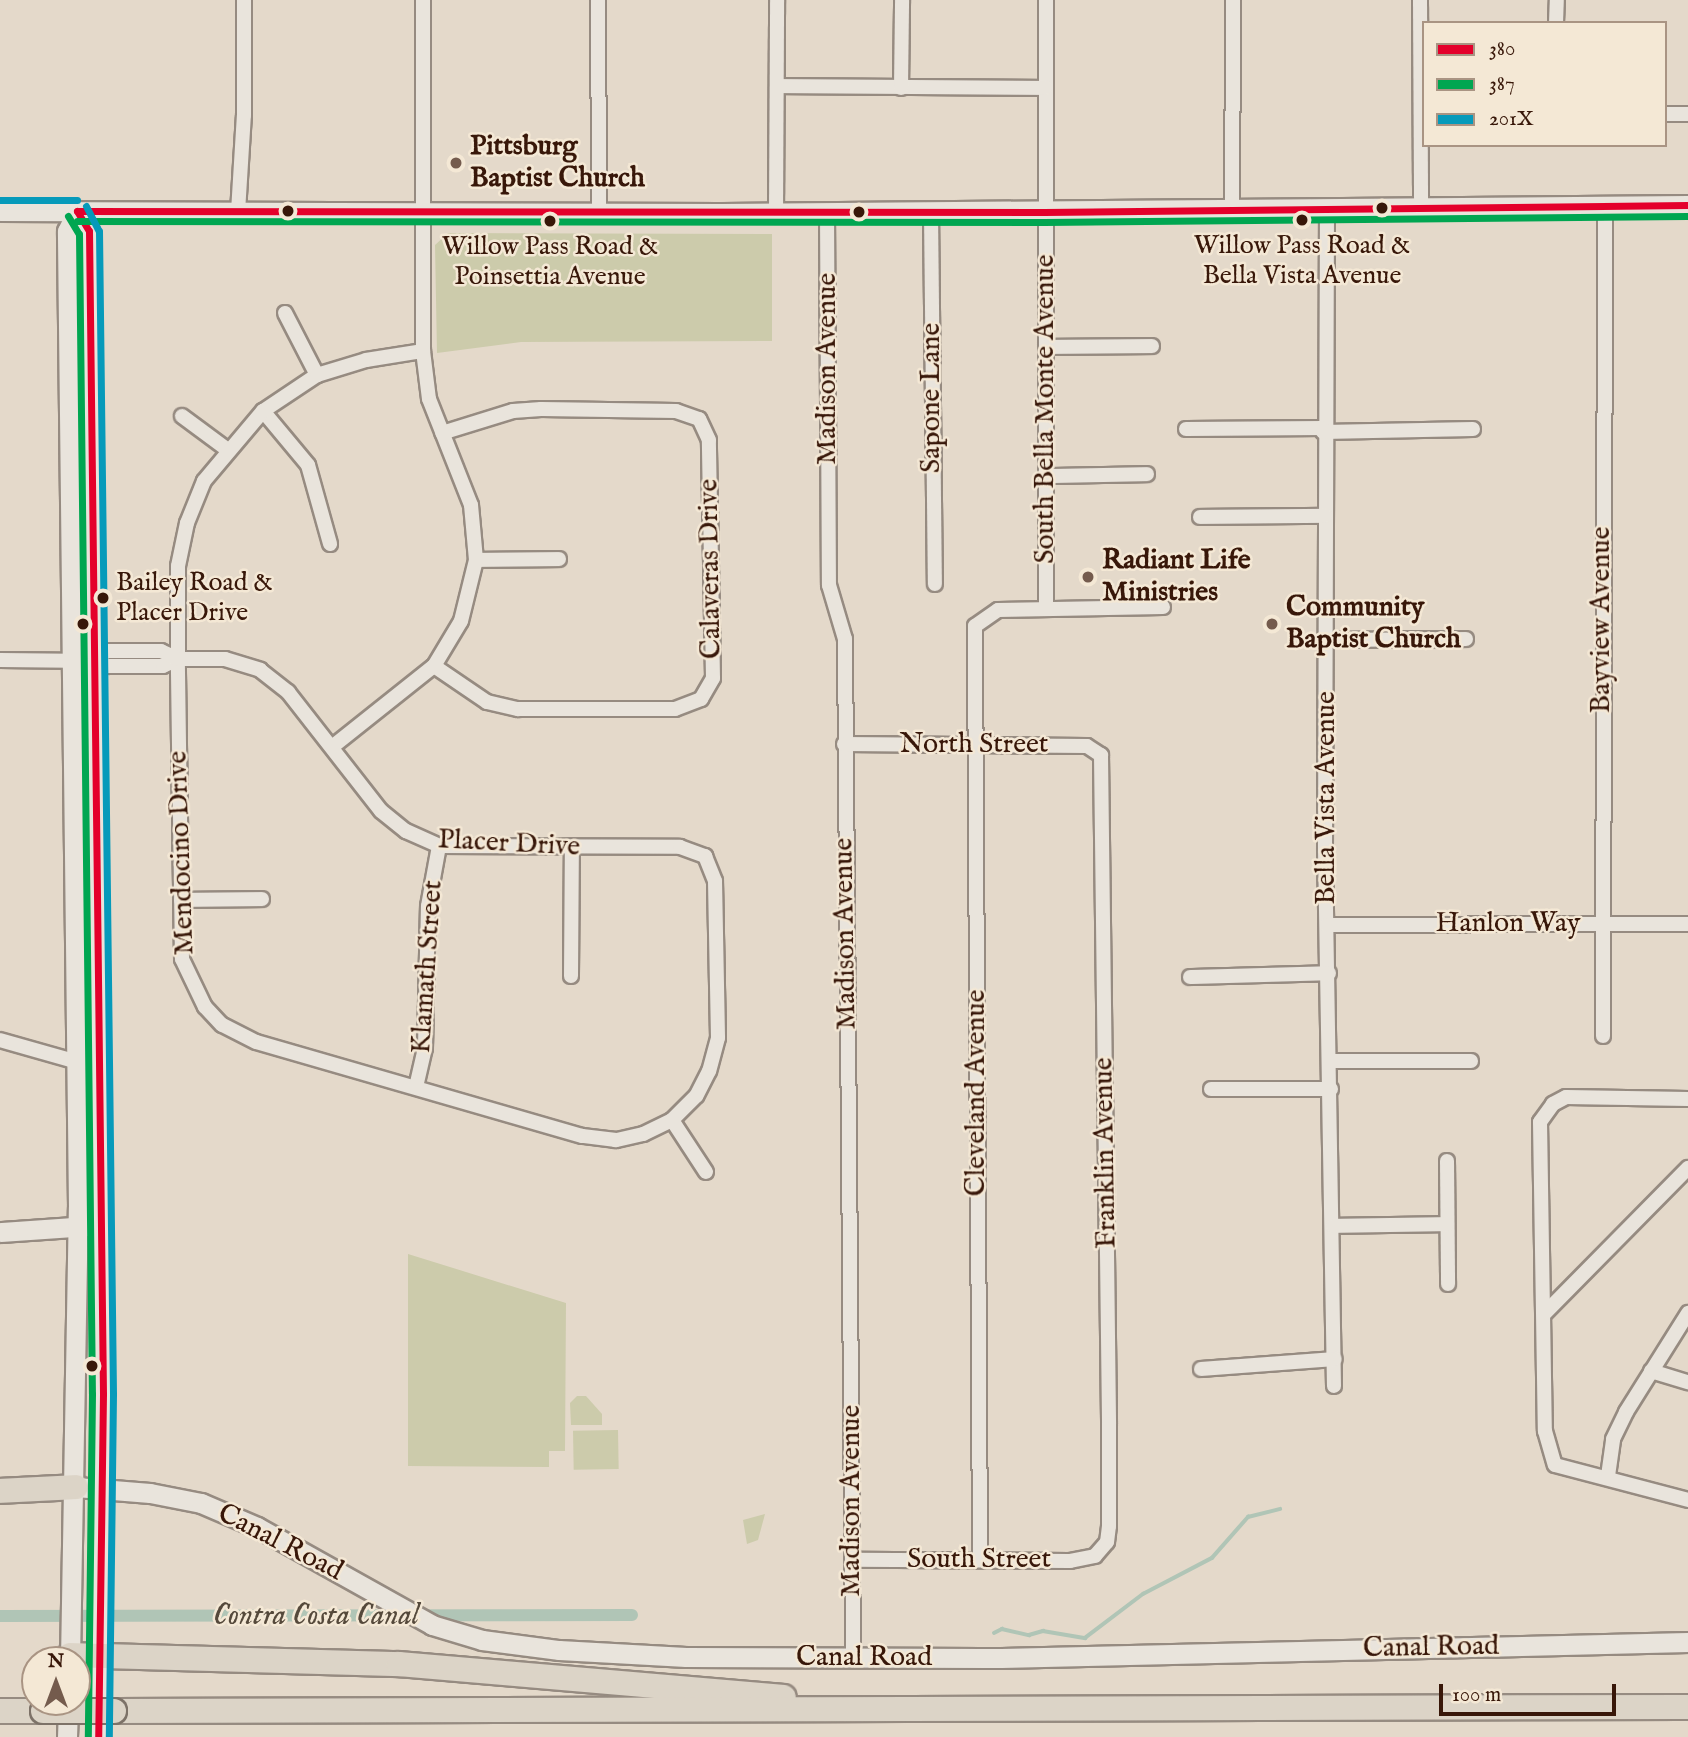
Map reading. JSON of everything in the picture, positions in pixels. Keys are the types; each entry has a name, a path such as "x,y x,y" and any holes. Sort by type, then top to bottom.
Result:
{"highway":[{"path":"0,1491 76,1487"},
{"path":"91,1656 453,1668 757,1692 847,1709"},
{"path":"0,1711 1688,1707"}],"main road":[{"path":"0,211 1044,212 1688,205"},
{"path":"77,211 89,231 103,1490 99,1737"},
{"path":"70,1646 76,1487 77,1062 67,231 77,211"},
{"path":"0,1232 77,1226 100,1227"},
{"name":"Canal Road","path":"76,1487 201,1503 257,1527 432,1625 482,1640 606,1654 853,1658 1688,1642"},
{"path":"67,1737 68,1716"}],"street":[{"path":"237,212 244,115 244,0"},
{"path":"331,747 434,666 461,621 476,560 471,505 429,399 423,351 423,0"},
{"path":"598,0 599,212"},
{"path":"776,212 777,0"},
{"path":"901,88 902,0"},
{"name":"South Bella Monte Avenue","path":"1046,0 1046,607"},
{"path":"1232,210 1233,0"},
{"path":"1420,0 1421,209"},
{"path":"1556,21 1557,0"},
{"path":"777,86 1045,88"},
{"path":"1667,114 1688,114"},
{"name":"Bayview Avenue","path":"1603,1036 1605,205"},
{"name":"Bella Vista Avenue","path":"1327,210 1323,430 1334,1386"},
{"name":"Madison Avenue","path":"827,212 829,585 845,639 853,1658"},
{"name":"Sapone Lane","path":"931,212 936,584"},
{"path":"285,313 317,375"},
{"path":"1046,347 1152,346"},
{"name":"Mendocino Drive","path":"423,351 366,360 317,375 263,411 204,481 187,523 178,566 178,659 182,959 190,985 222,1025 256,1042 582,1136 616,1140 643,1135 672,1120 696,1096 718,1038 715,881 705,856"},
{"name":"Calaveras Drive","path":"434,666 487,702 518,709 675,709 701,699 713,678 709,440 699,419 676,411 541,409 513,411 442,433"},
{"path":"263,411 308,465 330,544"},
{"path":"182,416 228,450"},
{"path":"1186,429 1473,429"},
{"path":"1047,476 1147,474"},
{"path":"1200,517 1325,516"},
{"path":"476,560 559,559"},
{"path":"1046,607 1163,607"},
{"name":"Cleveland Avenue","path":"980,1559 975,626 998,610 1046,607"},
{"path":"1326,640 1466,639"},
{"name":"Placer Drive","path":"0,660 93,660 107,651 161,650 178,659 225,659 260,670 288,692 381,811 405,831 439,846 680,847 705,856"},
{"name":"North Street","path":"844,744 1087,746 1101,755"},
{"name":"Franklin Avenue","path":"1101,755 1109,1500 1103,1549"},
{"name":"Klamath Street","path":"416,1087 425,1048 428,906 439,846"},
{"path":"571,975 572,848"},
{"path":"181,900 262,899"},
{"name":"Hanlon Way","path":"1327,925 1688,924"},
{"path":"1190,977 1329,973"},
{"path":"0,1040 77,1062"},
{"path":"1331,1061 1471,1061"},
{"path":"1210,1089 1331,1089"},
{"path":"1688,1099 1566,1097 1553,1104 1540,1122 1545,1431 1555,1465 1608,1476 1688,1500"},
{"path":"672,1120 706,1172"},
{"path":"1447,1161 1448,1284"},
{"path":"1545,1313 1687,1171"},
{"path":"1334,1226 1447,1224"},
{"path":"1608,1476 1614,1439 1651,1371 1688,1313"},
{"path":"1201,1369 1335,1359"},
{"path":"1651,1371 1688,1382"},
{"name":"South Street","path":"852,1560 1070,1561 1103,1549"}],"green space":[{"path":"448,233 772,234 772,341 521,342 437,353 435,245"},
{"path":"408,1254 566,1303 565,1451 549,1451 549,1467 408,1466"},
{"path":"577,1396 586,1396 602,1414 602,1425 571,1425 570,1403"},
{"path":"618,1430 619,1469 574,1470 573,1431"},
{"path":"765,1514 758,1540 747,1544 743,1520"}],"waterway":[{"path":"994,1633 1002,1629 1029,1635 1043,1631 1085,1638 1143,1594 1212,1558 1248,1517 1280,1509"},
{"name":"Contra Costa Canal","path":"0,1616 632,1615"}],"transit line":[{"name":"201X","path":"0,200 77,200"},
{"name":"380","path":"77,211 1044,212 1688,205"},
{"name":"201X","path":"86,206 99,231 113,1394 109,1737"},
{"name":"380","path":"77,211 89,231 103,1394 98,1737"},
{"name":"387","path":"68,216 79,234 92,1394 88,1737"},
{"name":"387","path":"77,221 1044,222 1688,216"}],"place":[{"name":"Pittsburg Baptist Church","path":"456,163"},
{"name":"Willow Pass Road & Bella Vista Avenue","path":"1302,220"},
{"name":"Willow Pass Road & Poinsettia Avenue","path":"550,221"},
{"name":"Radiant Life Ministries","path":"1088,577"},
{"name":"Bailey Road & Placer Drive","path":"103,598"},
{"name":"Community Baptist Church","path":"1272,624"}]}
